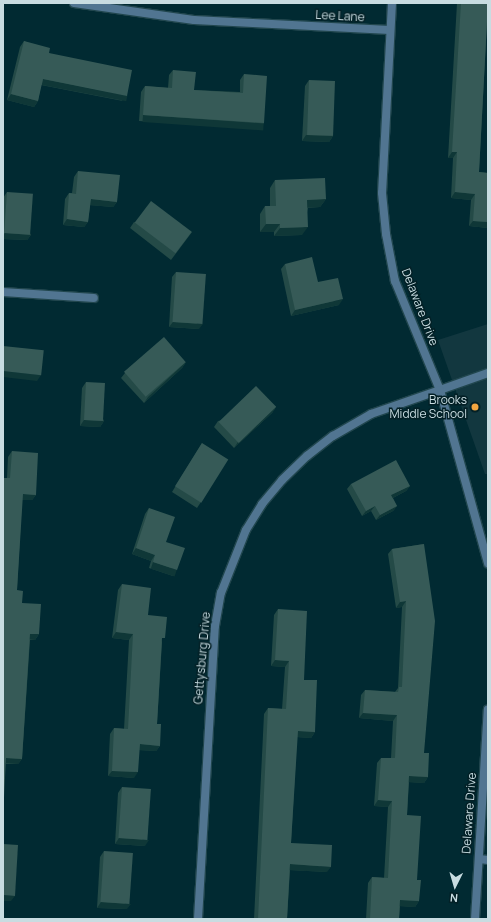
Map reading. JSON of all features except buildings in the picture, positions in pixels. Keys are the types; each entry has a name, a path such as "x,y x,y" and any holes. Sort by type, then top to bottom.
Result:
{"street":[{"name":"Lee Lane","path":"74,3 194,20 390,30"},
{"name":"Delaware Drive","path":"392,3 382,194 386,234 395,281 440,390 488,564"},
{"path":"3,292 94,298"},
{"name":"Gettysburg Drive","path":"198,919 215,626 221,594 246,530 262,504 282,480 307,456 328,440 371,414 488,373"},
{"name":"Delaware Drive","path":"476,919 488,709"},
{"path":"479,859 488,860"}],"shaded area":[{"name":"Brooks Middle School","path":"488,324 488,474 485,474 438,340"}],"place":[{"name":"Brooks Middle School","path":"475,407"}]}
